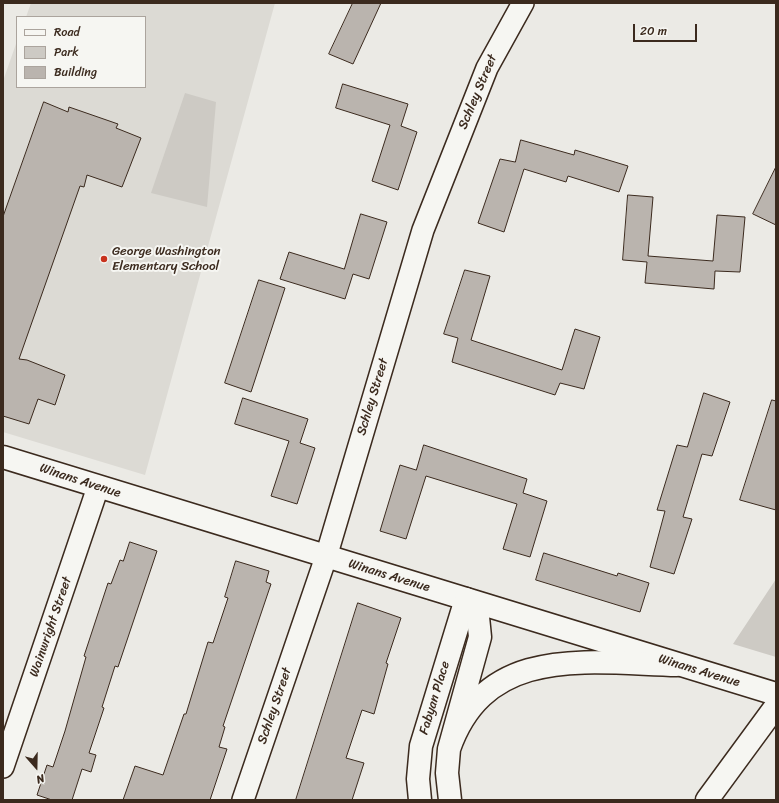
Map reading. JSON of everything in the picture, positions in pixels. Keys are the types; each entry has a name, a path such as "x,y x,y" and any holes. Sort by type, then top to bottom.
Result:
{"main road":[{"name":"Winans Avenue","path":"3,457 677,665 776,694"},
{"path":"450,800 447,774 449,748 480,637 478,617 466,599"},
{"name":"Fabyan Place","path":"420,800 418,779 421,746 466,599"},
{"path":"449,748 461,720 479,698 503,681 534,668 572,662 677,665"},
{"path":"707,800 776,706"},
{"path":"697,800 728,772"}],"street":[{"name":"Schley Street","path":"243,800 326,557 423,230 487,68 523,3"},
{"name":"Wainwright Street","path":"3,767 98,487"}],"shaded area":[{"name":"George Washington Elementary School","path":"31,3 275,3 145,475 3,432 3,81 16,44 16,88 146,88 146,16 26,16"}],"green space":[{"path":"185,93 216,102 207,207 151,193"},
{"path":"776,579 776,657 733,644"}],"building":[{"path":"353,3 381,3 353,64 329,54"},
{"path":"343,84 408,104 401,126 417,132 398,190 372,181 390,125 336,108"},
{"path":"44,102 68,112 69,107 118,124 116,128 141,138 122,187 87,175 84,187 80,186 19,359 27,360 65,375 55,405 38,399 29,424 3,416 3,217"},
{"path":"521,140 574,155 575,150 628,166 619,192 568,176 566,182 524,169 504,232 478,223 500,159 515,162"},
{"path":"776,167 776,225 753,214"},
{"path":"628,195 653,197 648,256 713,261 717,215 745,217 740,272 715,271 714,289 645,283 647,262 623,260"},
{"path":"361,214 387,222 369,279 353,274 345,299 280,279 289,252 344,269"},
{"path":"465,270 490,276 471,340 562,370 575,329 600,337 584,389 560,383 555,395 452,362 458,338 444,334"},
{"path":"259,280 285,288 251,392 225,383"},
{"path":"704,393 730,402 712,456 702,454 683,517 692,519 674,574 650,567 665,511 657,510 677,445 687,447"},
{"path":"243,398 308,419 300,443 315,448 297,504 271,496 289,441 235,424"},
{"path":"772,400 776,401 776,510 740,500"},
{"path":"424,445 527,479 523,493 547,501 530,557 503,549 517,504 426,476 406,539 380,531 400,465 416,470"},
{"path":"130,542 157,551 118,667 115,666 102,707 104,708 89,753 96,755 91,772 82,769 72,800 52,800 37,795 47,765 53,767 86,657 84,656 108,583 111,584 120,560 123,561"},
{"path":"544,553 617,576 618,573 649,583 640,612 536,580"},
{"path":"236,561 269,571 266,582 271,584 223,726 225,727 219,747 227,749 210,800 123,800 135,766 163,775 184,714 186,714 208,642 213,643 228,598 225,597"},
{"path":"358,603 401,618 386,663 388,664 374,714 362,710 346,758 364,763 352,800 296,800"}],"place":[{"name":"George Washington Elementary School","path":"104,259"}]}
